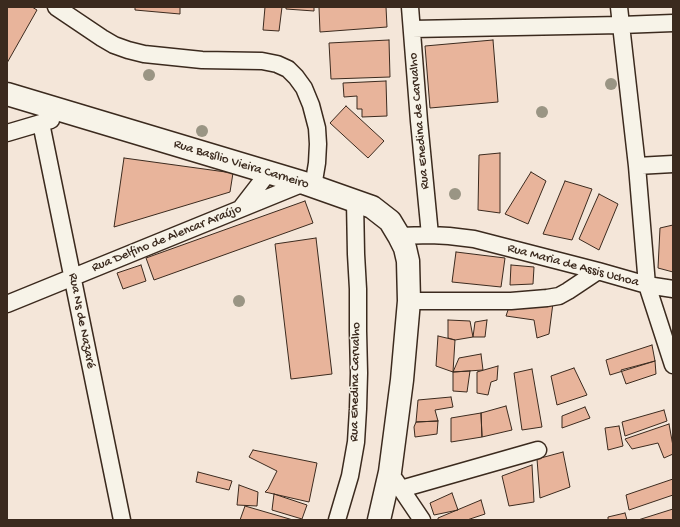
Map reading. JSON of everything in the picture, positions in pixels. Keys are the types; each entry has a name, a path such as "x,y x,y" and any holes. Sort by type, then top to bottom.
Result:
{"main road":[{"name":"Rua Basílio Vieira Carneiro","path":"7,94 268,172 372,207 390,221 405,248 408,262 409,301"},
{"path":"379,520 396,481 402,380 409,301"}],"street":[{"path":"56,7 102,38 114,45 128,50 144,54 202,60 262,61 277,64 288,69 304,88 311,105 317,128 317,163 308,185"},
{"name":"Rua Enedina de Carvalho","path":"410,7 430,235"},
{"path":"619,7 637,166 647,285 673,364"},
{"path":"412,29 673,23"},
{"path":"7,133 72,113"},
{"name":"Rua Ns de Nazaré","path":"41,123 122,520"},
{"path":"637,166 673,164"},
{"path":"241,209 268,172"},
{"name":"Rua Delfino de Alencar Araújo","path":"7,304 241,209 308,185"},
{"name":"Rua Enedina Carvalho","path":"337,520 350,476 356,442 359,373 355,201"},
{"name":"Rua Maria de Assis Uchoa","path":"399,236 449,236 474,240 598,271 647,285 673,290"},
{"path":"409,301 511,301 547,298 559,296 598,271"},
{"path":"422,520 396,481 538,450"}],"building":[{"path":"7,7 32,7 37,10 7,63"},
{"path":"135,7 180,7 180,14 135,10"},
{"path":"265,7 282,7 279,31 263,30"},
{"path":"286,7 314,7 314,11 286,9"},
{"path":"319,7 386,7 387,27 320,32"},
{"path":"389,40 390,77 331,79 329,43"},
{"path":"493,40 498,102 430,108 425,46"},
{"path":"386,81 387,116 362,117 362,109 357,109 357,96 344,97 343,83"},
{"path":"346,106 384,141 368,158 330,123"},
{"path":"500,153 500,213 478,210 479,155"},
{"path":"124,158 233,173 230,192 114,227"},
{"path":"531,172 546,181 528,224 505,214"},
{"path":"565,181 592,189 572,240 543,234"},
{"path":"599,194 618,204 599,250 579,239"},
{"path":"305,201 313,223 154,280 146,258"},
{"path":"673,225 673,272 658,268 660,228"},
{"path":"316,238 332,374 291,379 275,244"},
{"path":"456,252 505,258 501,287 452,282"},
{"path":"141,265 146,281 123,289 117,273"},
{"path":"511,265 534,267 533,284 510,285"},
{"path":"511,301 553,303 549,334 537,338 534,320 506,316"},
{"path":"448,320 470,321 473,337 455,340 448,338"},
{"path":"487,320 485,337 473,337 475,322"},
{"path":"438,336 455,340 453,372 436,366"},
{"path":"652,345 655,361 610,375 606,360"},
{"path":"481,354 483,370 453,372 459,358"},
{"path":"655,361 656,374 626,384 621,370"},
{"path":"498,366 497,380 491,382 488,395 477,393 477,372"},
{"path":"574,368 587,395 557,405 551,376"},
{"path":"532,369 542,427 522,430 514,373"},
{"path":"470,371 467,392 453,391 453,372"},
{"path":"451,397 453,407 435,410 438,421 416,422 418,400"},
{"path":"506,406 512,430 482,437 481,413"},
{"path":"585,407 590,418 562,428 562,416"},
{"path":"664,410 667,421 625,436 622,422"},
{"path":"481,413 482,437 451,442 451,418"},
{"path":"438,421 437,434 415,437 414,427 416,422"},
{"path":"669,424 673,454 664,458 658,443 632,449 625,439"},
{"path":"619,426 623,446 608,450 605,428"},
{"path":"253,450 317,463 309,502 265,492 277,471 249,457"},
{"path":"563,452 570,487 540,498 537,459"},
{"path":"532,465 534,502 509,506 502,476"},
{"path":"198,472 232,481 229,490 196,482"},
{"path":"673,479 673,495 629,510 626,495"},
{"path":"239,485 258,492 257,506 237,505"},
{"path":"452,493 458,510 434,515 430,503"},
{"path":"274,494 307,505 302,519 272,510"},
{"path":"481,500 485,514 467,520 438,520 438,518"},
{"path":"245,506 293,520 240,520"},
{"path":"673,509 673,520 638,520"},
{"path":"625,513 627,520 608,520 608,517"}]}
